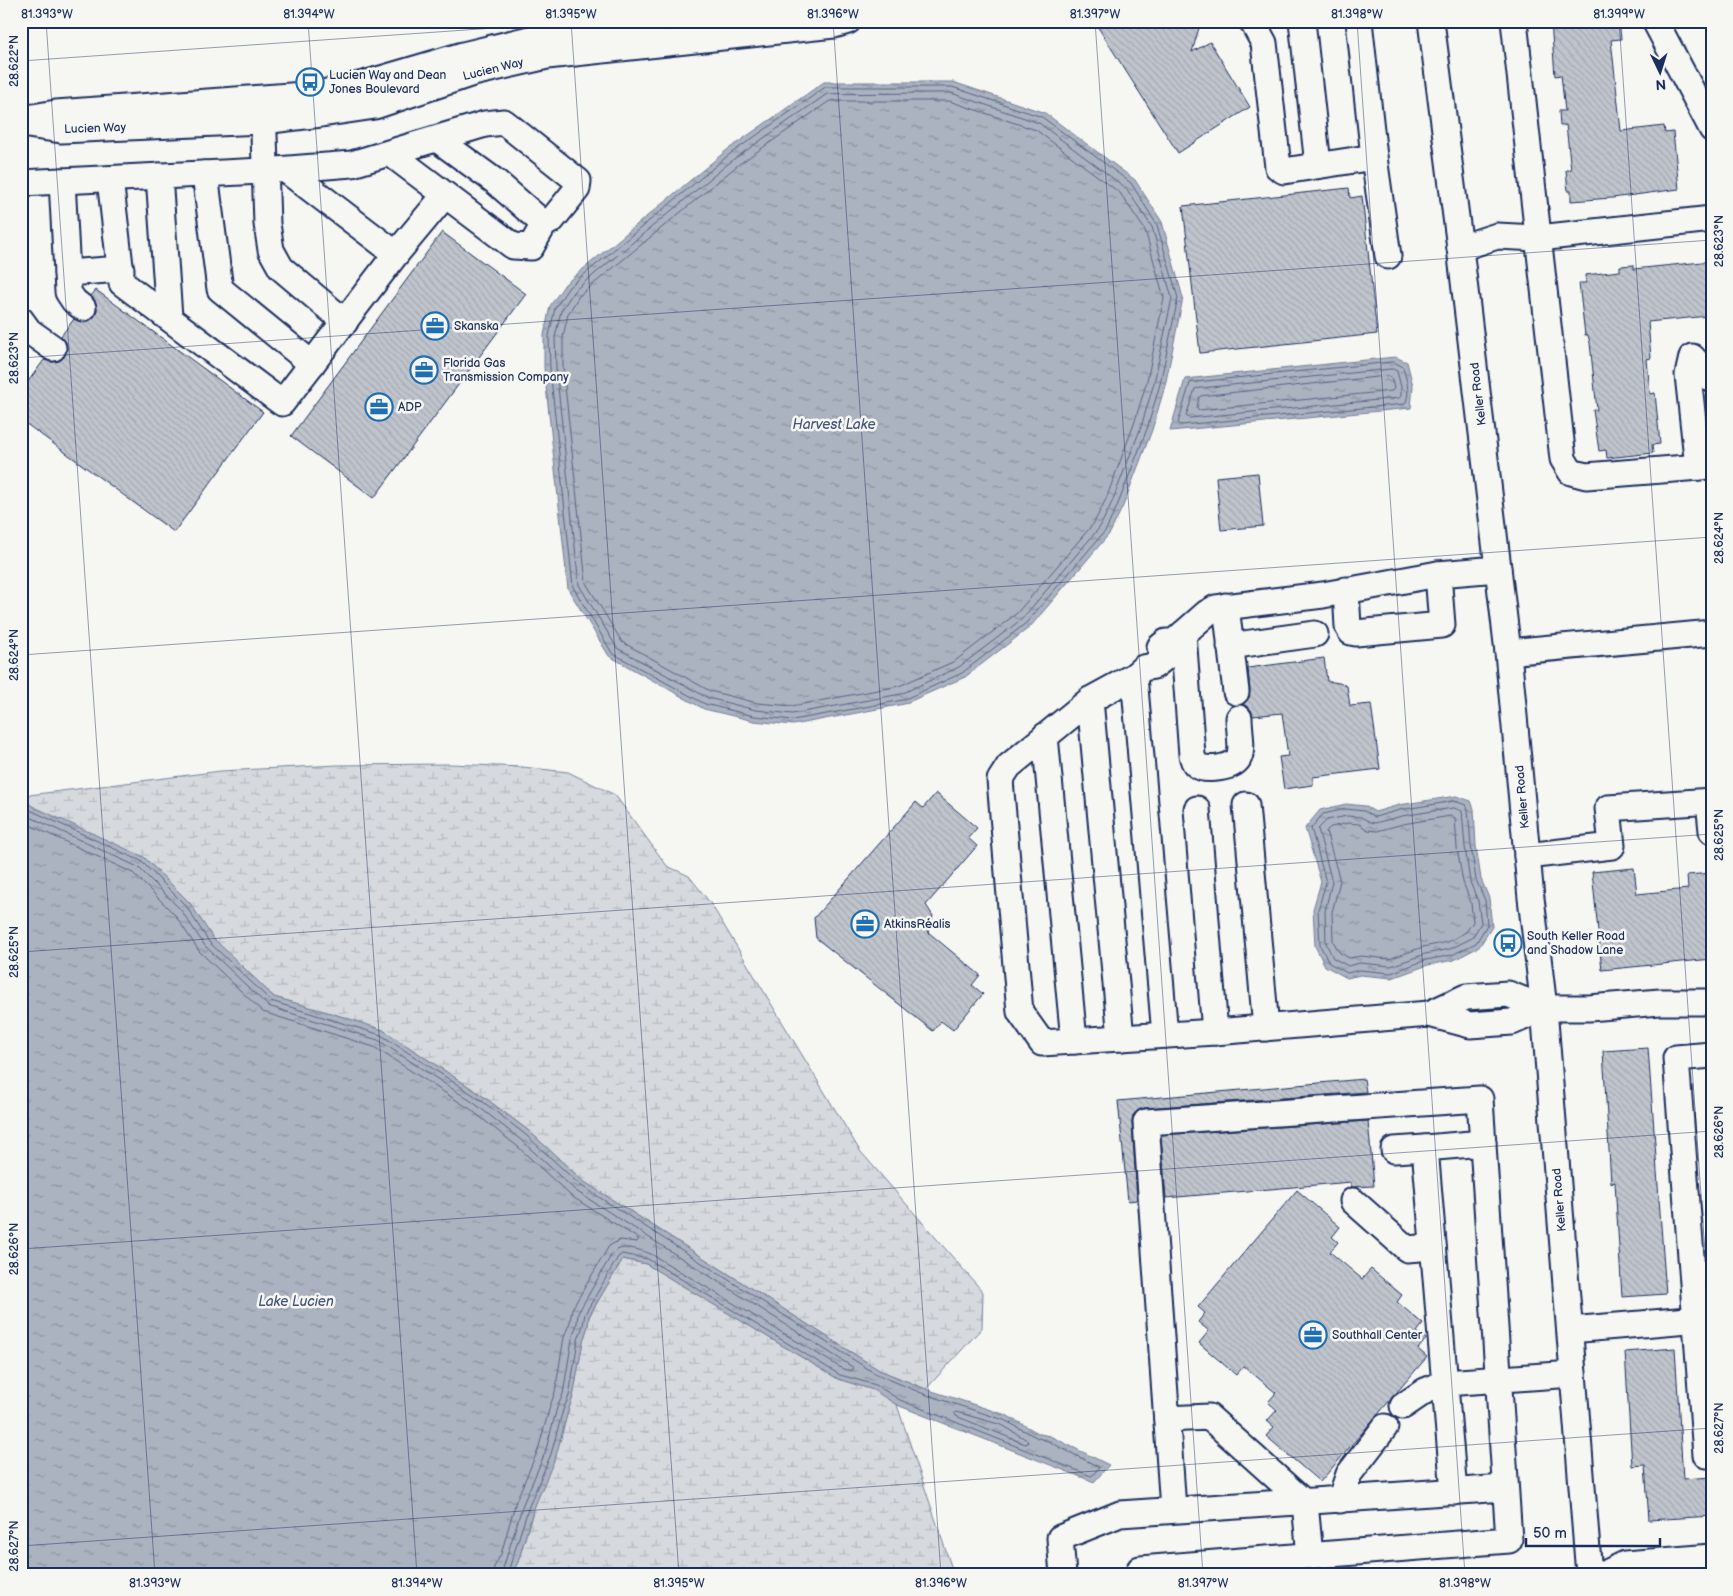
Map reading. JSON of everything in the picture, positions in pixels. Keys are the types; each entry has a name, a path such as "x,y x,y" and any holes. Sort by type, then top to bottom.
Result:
{"street":[{"name":"Lucien Way","path":"21,124 61,130 263,109 364,84 463,55 538,36 660,21"},
{"name":"Lucien Way","path":"21,120 56,113 263,109 321,114 375,106 474,72 546,56 834,25 848,21"},
{"path":"1252,21 1264,43 1278,166 1284,170 1374,157"},
{"path":"1302,21 1318,165"},
{"path":"1359,21 1374,157 1388,256"},
{"name":"Keller Road","path":"1431,21 1508,652 1527,856 1544,1008 1589,1575"},
{"path":"1514,21 1540,238 1563,459 1570,472 1586,476 1705,466 1688,375 1692,357 1712,379"},
{"path":"1655,21 1712,129"},
{"path":"263,109 275,170 267,224 271,250 281,268 346,322"},
{"path":"21,183 275,170 352,164 486,124 504,122 578,181 577,189 552,220 544,224 531,247 513,246 390,153"},
{"path":"437,139 496,182 544,224"},
{"path":"275,170 396,254"},
{"path":"205,174 220,289 312,364"},
{"path":"159,176 169,318"},
{"path":"110,179 122,283 282,403 346,322 396,254 445,194"},
{"path":"62,181 68,292 74,301 83,308"},
{"path":"1460,248 1497,236 1540,238 1712,219"},
{"path":"67,273 121,269"},
{"path":"21,320 29,331 53,348"},
{"path":"1498,569 1438,574 1323,595 1216,608 1207,613 1178,638 1166,642 1146,659 1139,672 1090,700 1009,766 1000,780 1020,1012 1042,1043 1215,1032 1429,1014 1470,1025 1512,1022 1544,1008 1589,1008 1660,1002 1712,1002"},
{"path":"1346,590 1348,627 1351,632 1442,626 1438,574"},
{"path":"1226,606 1236,692"},
{"path":"1508,652 1712,633"},
{"path":"1230,646 1315,634"},
{"path":"1178,638 1192,755 1196,765 1201,768 1208,768 1228,767 1235,764 1239,759 1240,753 1239,718"},
{"path":"1139,672 1165,1035"},
{"path":"1090,700 1121,1038"},
{"path":"1045,736 1074,1041"},
{"path":"1527,856 1612,846 1608,808 1711,801 1712,831"},
{"path":"1246,805 1266,1028"},
{"path":"1197,809 1215,1032"},
{"path":"1712,1055 1676,1058 1703,1319 1706,1455 1712,1454"},
{"path":"1140,1569 1509,1540 1480,1099 1146,1122 1174,1509"},
{"path":"1394,1150 1483,1143"},
{"path":"1425,1148 1454,1492"},
{"path":"1353,1201 1407,1249 1434,1247"},
{"path":"1570,1330 1703,1319"},
{"path":"1403,1406 1425,1391 1445,1383 1573,1374"},
{"path":"1167,1419 1209,1417 1305,1502 1310,1556"},
{"path":"1340,1500 1350,1474 1386,1426"},
{"path":"1063,1575 1060,1538 1120,1514 1505,1488"},
{"path":"1602,1575 1625,1564 1712,1556"}],"green space":[{"path":"450,764 522,767 568,772 615,795 667,866 689,876 711,904 860,1151 983,1292 982,1328 926,1389 879,1370 583,1181 529,1131 480,1094 383,1030 274,997 213,939 190,903 32,806 21,796 221,771 338,765"},
{"path":"622,1259 646,1264 838,1379 874,1390 897,1405 954,1575 511,1575 518,1562 534,1508 560,1441 573,1397 589,1317"}],"water":[{"name":"Harvest Lake","path":"824,82 953,82 1045,113 1135,180 1162,222 1183,298 1165,386 1152,430 1123,506 1110,533 1030,627 965,677 904,704 793,725 754,721 704,709 609,656 568,589 544,368 544,335 550,306 565,284 727,150"},
{"path":"1395,357 1407,362 1413,386 1411,408 1170,431 1185,379"},
{"name":"Lake Lucien","path":"21,796 32,806 144,857 190,903 213,938 274,997 383,1030 480,1094 529,1131 583,1181 879,1370 926,1389 1006,1415 1040,1434 1050,1436 1109,1465 1094,1482 897,1405 873,1390 838,1379 646,1264 623,1259 589,1316 573,1397 556,1456 534,1508 518,1562 511,1575 21,1575"},
{"path":"1456,796 1471,801 1474,809 1476,846 1481,879 1489,898 1492,927 1479,947 1454,960 1428,965 1392,978 1360,975 1347,978 1325,966 1315,946 1313,909 1321,882 1305,828 1320,810 1346,804 1365,806 1375,812 1399,805"}],"building":[{"path":"1094,21 1201,21 1192,52 1210,42 1250,107 1178,153"},
{"path":"1551,21 1619,21 1621,39 1611,40 1621,131 1664,126 1665,133 1673,132 1679,189 1612,198 1571,201 1571,191 1568,191 1566,170 1571,170 1566,125 1560,126 1559,111 1565,111 1561,75 1555,76"},
{"path":"1349,188 1350,198 1362,196 1377,334 1200,353 1183,206"},
{"path":"442,232 526,294 374,498 291,436"},
{"path":"1712,261 1712,313 1708,313 1708,316 1648,322 1651,358 1647,359 1650,394 1655,393 1660,444 1652,445 1653,453 1607,458 1606,450 1599,451 1593,410 1597,410 1590,343 1588,335 1585,335 1579,283 1586,283 1585,275 1620,271 1620,266 1634,265 1634,269"},
{"path":"96,290 263,412 174,532 21,420 21,391 44,360 59,361 64,357 67,349 66,342 61,336 74,319 81,322 88,321 95,316 97,310 96,303 91,296"},
{"path":"1258,473 1263,526 1221,530 1216,477"},
{"path":"1324,658 1327,681 1347,686 1350,706 1371,704 1380,769 1313,777 1313,785 1284,789 1279,757 1288,756 1282,713 1253,716 1251,710 1242,704 1249,698 1248,668"},
{"path":"936,793 977,828 968,838 977,846 926,905 933,916 928,932 980,975 972,985 983,994 953,1030 941,1021 933,1031 816,938 814,918 916,802 923,808"},
{"path":"1634,868 1637,894 1688,889 1687,875 1712,873 1712,959 1602,970 1592,872"},
{"path":"1648,1048 1666,1294 1622,1297 1615,1182 1611,1183 1603,1051"},
{"path":"1364,1079 1366,1092 1138,1110 1133,1115 1132,1123 1137,1200 1128,1201 1118,1101"},
{"path":"1368,1121 1374,1186 1351,1187 1351,1182 1166,1198 1161,1135"},
{"name":"Southhall Center","path":"1297,1190 1340,1227 1332,1237 1338,1242 1330,1252 1362,1279 1371,1269 1402,1295 1397,1302 1423,1324 1417,1332 1426,1339 1418,1349 1427,1357 1320,1482 1266,1436 1274,1427 1267,1421 1277,1410 1268,1402 1276,1393 1244,1366 1236,1375 1199,1343 1209,1331 1198,1322 1205,1313 1198,1307"},
{"path":"1675,1348 1683,1479 1712,1477 1712,1516 1649,1520 1645,1465 1632,1466 1625,1352"}],"place":[{"name":"Lucien Way and Dean Jones Boulevard","path":"310,82"},
{"name":"Skanska","path":"435,326"},
{"name":"Florida Gas Transmission Company","path":"424,370"},
{"name":"ADP","path":"379,407"},
{"name":"AtkinsRéalis","path":"865,924"},
{"name":"South Keller Road and Shadow Lane","path":"1508,943"},
{"name":"Southhall Center","path":"1313,1335"}]}
